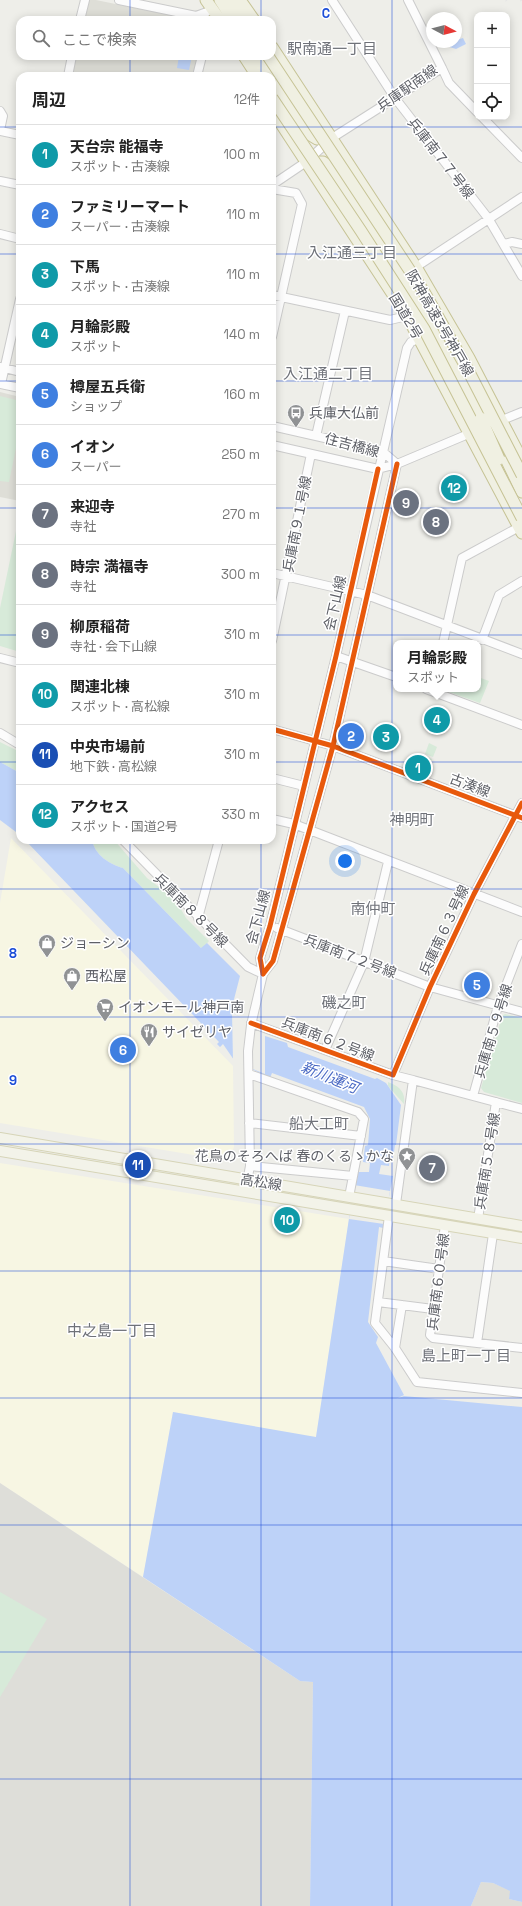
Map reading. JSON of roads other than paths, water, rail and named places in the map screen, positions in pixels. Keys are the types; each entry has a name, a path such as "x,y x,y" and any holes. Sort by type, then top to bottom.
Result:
{"highway":[{"path":"200,0 210,16"},
{"path":"206,0 217,16"},
{"path":"220,0 230,16"},
{"path":"231,0 241,16"},
{"path":"240,0 251,16"},
{"path":"276,53 416,267 469,358 522,460"},
{"path":"239,60 247,72"},
{"path":"247,60 254,72"},
{"path":"259,60 267,72"},
{"name":"阪神高速3号神戸線","path":"271,60 424,292 469,372 522,475"},
{"path":"276,86 307,133 317,139 332,138"},
{"name":"阪神高速3号神戸線","path":"276,104 361,231 424,329 521,526"},
{"name":"国道2号","path":"276,116 407,316 521,526"},
{"path":"306,162 317,161 330,166 433,327 481,418 522,515"},
{"path":"490,426 522,492"}],"main road":[{"name":"高松線","path":"0,1138 522,1226"},
{"name":"高松線","path":"0,1151 522,1238"}],"street":[{"path":"81,16 85,0"},
{"path":"119,0 196,16 210,16"},
{"name":"兵庫南７７号線","path":"332,0 395,98 488,218 522,276"},
{"name":"兵庫駅南線","path":"276,182 306,162 332,138 442,68 408,0"},
{"path":"69,72 71,60"},
{"path":"199,72 201,60"},
{"path":"442,68 449,83 474,109"},
{"path":"0,111 3,116 0,130 16,134"},
{"path":"485,120 522,158"},
{"path":"0,181 16,184"},
{"path":"276,190 296,193 302,204 276,319"},
{"path":"416,267 488,218 522,197"},
{"path":"0,234 16,238"},
{"path":"504,244 512,242 522,244"},
{"path":"276,296 390,320 407,316"},
{"path":"316,436 345,311"},
{"path":"16,314 2,368 1,384 16,387"},
{"name":"会下山線","path":"263,974 260,958 270,926 336,656 382,451 407,348 411,342 420,338"},
{"path":"2,368 16,371"},
{"path":"397,464 522,412"},
{"name":"住吉橋線","path":"276,427 382,451 397,464"},
{"name":"住吉橋線","path":"276,446 378,469 397,464"},
{"name":"兵庫南９１号線","path":"276,624 311,454"},
{"name":"会下山線","path":"245,1192 250,1166 249,1071 251,1024 263,974 273,961 310,831 332,746 397,464"},
{"path":"444,640 462,558 521,526"},
{"path":"276,574 367,595 522,654"},
{"path":"482,640 499,595 522,581"},
{"path":"336,656 393,677"},
{"path":"0,658 16,662"},
{"path":"435,692 522,725"},
{"name":"古湊線","path":"276,730 332,746 518,817"},
{"path":"0,733 16,743"},
{"path":"276,779 304,786"},
{"name":"兵庫南６３号線","path":"394,1074 430,987 474,894 518,817 522,803"},
{"path":"276,820 294,824 388,862 522,912"},
{"name":"兵庫南８８号線","path":"127,844 198,918 248,967 263,974"},
{"path":"198,918 218,844"},
{"path":"325,1050 364,962 388,862"},
{"name":"兵庫南７２号線","path":"270,926 430,987 522,1012"},
{"name":"兵庫南５９号線","path":"473,1096 498,1006 522,944"},
{"name":"兵庫南６２号線","path":"251,1024 413,1080 522,1109"},
{"path":"249,1071 358,1112 364,1119 353,1176 351,1197"},
{"path":"392,1204 413,1080"},
{"name":"兵庫南５８号線","path":"478,1219 496,1102"},
{"path":"249,1123 361,1136"},
{"path":"250,1166 353,1176"},
{"path":"387,1215 375,1323 395,1348 417,1382 522,1393"},
{"name":"兵庫南６０号線","path":"445,1225 430,1335 433,1338 477,1343"},
{"path":"493,1234 477,1343 522,1348"},
{"path":"383,1261 439,1269"},
{"path":"378,1302 433,1309"},
{"path":"395,1348 402,1305"}],"water":[{"path":"462,38 466,44 462,46"},
{"path":"178,60 191,60 189,70 177,68"},
{"path":"0,762 16,771 16,832 0,820"},
{"name":"新川運河","path":"29,844 94,844 96,850 103,858 123,868 201,948 207,943 240,976 231,1011 265,1036 287,1043 288,1047 375,1079 377,1078 386,1083 401,1105 394,1152 390,1155 389,1166 381,1165 379,1174 393,1176 383,1228 379,1227 368,1322 378,1337 376,1343 404,1395 396,1399 404,1396 522,1407 522,1902 509,1899 510,1891 493,1883 481,1882 471,1906 310,1906 313,1682 300,1681 143,1577 173,1412 316,1437 356,1172 369,1172 370,1163 363,1162 365,1146 368,1145 370,1119 364,1107 272,1073 270,1078 234,1060 223,1044 220,1047 217,1044 219,1042"}],"place":[{"name":"兵庫大仏前","path":"296,428"},
{"name":"アクセス","path":"454,488"},
{"name":"柳原稲荷","path":"406,503"},
{"name":"時宗 満福寺","path":"436,522"},
{"name":"月輪影殿","path":"437,720"},
{"name":"ファミリーマート","path":"351,736"},
{"name":"下馬","path":"386,737"},
{"name":"天台宗 能福寺","path":"418,768"},
{"name":"ジョーシン","path":"47,958"},
{"name":"樽屋五兵衛","path":"477,985"},
{"name":"西松屋","path":"72,991"},
{"name":"イオンモール神戸南","path":"105,1022"},
{"name":"サイゼリヤ","path":"149,1047"},
{"name":"イオン","path":"123,1050"},
{"name":"中央市場前","path":"138,1165"},
{"name":"来迎寺","path":"432,1168"},
{"name":"花鳥のそろへば 春のくるゝかな","path":"407,1171"},
{"name":"関連北棟","path":"287,1220"}],"district":[{"name":"駅南通一丁目","path":"332,48"},
{"name":"入江通三丁目","path":"352,252"},
{"name":"入江通二丁目","path":"328,373"},
{"name":"神明町","path":"412,819"},
{"name":"南仲町","path":"373,908"},
{"name":"磯之町","path":"344,1002"},
{"name":"船大工町","path":"319,1123"},
{"name":"中之島一丁目","path":"112,1330"},
{"name":"島上町一丁目","path":"466,1355"}]}
